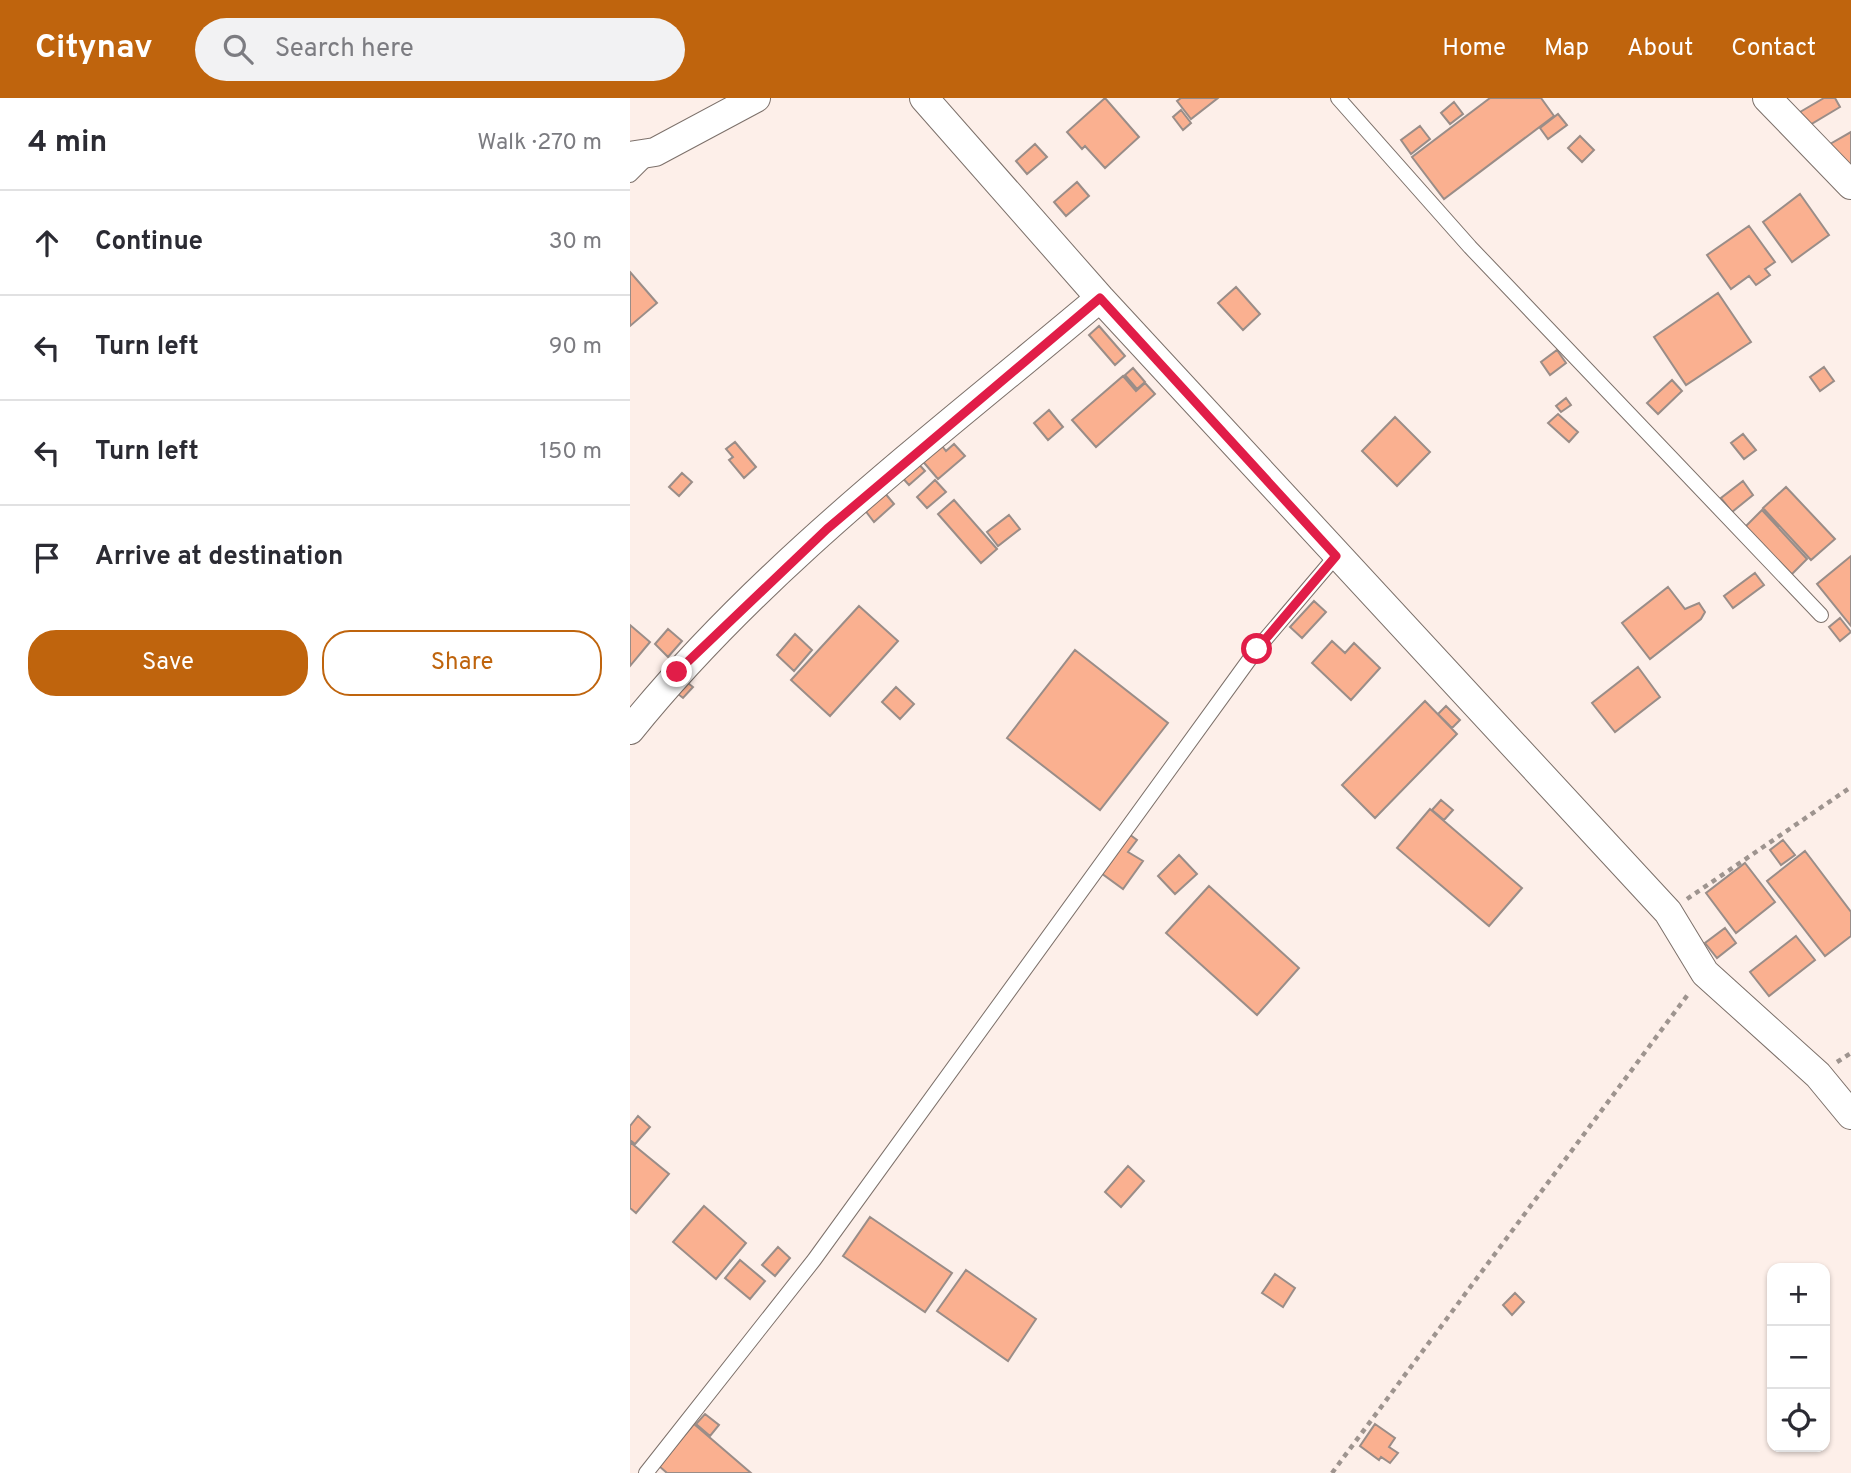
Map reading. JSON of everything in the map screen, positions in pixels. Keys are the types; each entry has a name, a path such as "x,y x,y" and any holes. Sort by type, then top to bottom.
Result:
{"street":[{"path":"642,154 756,98"},
{"path":"925,98 1100,298 1668,912 1705,973 1818,1075 1851,1115"},
{"path":"1767,98 1851,185"},
{"path":"630,730 677,672 827,529 1100,298"}],"lane":[{"path":"1338,98 1470,247 1821,615"},
{"path":"630,175 642,154"},
{"path":"646,1473 814,1260 1257,649 1336,556"}],"path":[{"path":"1668,912 1851,787"},
{"path":"1332,1473 1705,973"}],"building":[{"path":"1105,98 1139,137 1105,168 1085,146 1082,149 1067,132"},
{"path":"1181,98 1218,98 1191,119 1177,101"},
{"path":"1490,98 1541,98 1554,116 1444,199 1412,157"},
{"path":"1824,98 1835,98 1840,107 1808,126 1800,112"},
{"path":"1454,102 1463,114 1450,124 1441,113"},
{"path":"1181,110 1191,123 1183,130 1173,117"},
{"path":"1558,114 1567,125 1548,139 1540,128"},
{"path":"1420,126 1430,139 1411,154 1401,140"},
{"path":"1851,132 1851,177 1830,144"},
{"path":"1580,136 1594,150 1582,162 1568,148"},
{"path":"1035,144 1047,157 1027,174 1016,161"},
{"path":"1077,182 1089,196 1066,216 1054,202"},
{"path":"1800,194 1829,235 1792,262 1763,222"},
{"path":"1749,226 1775,262 1765,269 1770,275 1756,285 1749,276 1731,289 1707,255"},
{"path":"630,272 657,303 630,326"},
{"path":"1236,287 1260,314 1243,330 1218,303"},
{"path":"1718,293 1751,342 1686,385 1654,337"},
{"path":"1099,326 1125,356 1115,365 1089,335"},
{"path":"1557,350 1566,363 1550,375 1541,362"},
{"path":"1824,367 1834,381 1820,391 1810,377"},
{"path":"1133,368 1145,382 1137,389 1125,375"},
{"path":"1123,376 1136,391 1145,383 1155,394 1096,447 1072,420"},
{"path":"1672,380 1682,391 1658,414 1647,403"},
{"path":"1566,398 1571,405 1561,412 1556,406"},
{"path":"1049,410 1063,427 1048,440 1034,423"},
{"path":"1558,414 1578,432 1569,442 1548,423"},
{"path":"1395,417 1430,452 1397,486 1362,451"},
{"path":"1743,434 1756,450 1744,459 1731,443"},
{"path":"735,442 756,467 744,478 729,460 733,457 726,449"},
{"path":"939,442 946,451 954,444 965,456 938,479 920,458"},
{"path":"915,460 925,471 909,485 899,474"},
{"path":"682,473 692,482 679,496 669,487"},
{"path":"935,480 946,492 927,508 917,497"},
{"path":"1743,481 1753,495 1732,512 1721,498"},
{"path":"1786,487 1835,539 1811,560 1763,508"},
{"path":"884,492 894,504 874,522 864,509"},
{"path":"954,500 997,549 981,563 938,514"},
{"path":"1762,510 1807,559 1790,576 1745,527"},
{"path":"1009,515 1020,529 998,546 987,532"},
{"path":"1851,556 1851,626 1817,584"},
{"path":"1755,573 1764,585 1733,608 1724,596"},
{"path":"1668,587 1685,609 1699,603 1705,612 1701,619 1650,659 1622,623"},
{"path":"1314,601 1326,612 1302,638 1290,627"},
{"path":"859,606 898,641 830,716 791,680"},
{"path":"1840,618 1851,632 1840,641 1829,627"},
{"path":"630,625 650,642 630,666"},
{"path":"668,629 682,641 668,657 655,644"},
{"path":"795,634 812,650 794,671 777,655"},
{"path":"1332,641 1345,653 1354,643 1380,668 1351,700 1312,663"},
{"path":"1075,650 1168,723 1100,810 1007,738"},
{"path":"1638,667 1660,697 1615,732 1592,703"},
{"path":"683,679 693,687 683,698 673,690"},
{"path":"896,687 914,704 900,719 882,702"},
{"path":"1425,701 1457,734 1375,818 1342,785"},
{"path":"1446,706 1460,720 1452,728 1438,714"},
{"path":"1441,800 1453,810 1444,820 1432,810"},
{"path":"1430,809 1522,888 1489,926 1397,848"},
{"path":"1129,834 1137,840 1128,852 1143,861 1123,889 1101,873"},
{"path":"1783,840 1795,855 1781,865 1770,850"},
{"path":"1805,851 1851,912 1851,936 1825,956 1767,881"},
{"path":"1179,855 1197,874 1175,894 1158,876"},
{"path":"1745,863 1775,902 1736,933 1706,893"},
{"path":"1209,886 1299,968 1257,1015 1166,933"},
{"path":"1725,928 1736,943 1717,958 1705,943"},
{"path":"1796,936 1815,960 1769,996 1750,972"},
{"path":"638,1116 650,1127 635,1144 630,1140 630,1126"},
{"path":"630,1142 669,1174 636,1213 630,1208"},
{"path":"1128,1166 1144,1181 1121,1207 1105,1192"},
{"path":"704,1206 746,1243 716,1279 673,1242"},
{"path":"870,1217 952,1273 925,1312 843,1256"},
{"path":"778,1247 790,1258 775,1276 762,1265"},
{"path":"740,1260 765,1281 750,1299 725,1278"},
{"path":"966,1270 1036,1319 1008,1361 937,1311"},
{"path":"1275,1274 1295,1288 1283,1307 1262,1293"},
{"path":"1515,1293 1524,1302 1512,1315 1503,1305"},
{"path":"705,1414 719,1425 710,1436 696,1424"},
{"path":"694,1424 751,1473 667,1473 659,1466"},
{"path":"1375,1424 1395,1438 1389,1447 1398,1453 1390,1463 1381,1457 1379,1460 1360,1446"}],"route":[{"path":"677,672 827,529 1100,298 1336,556 1257,649"}]}
